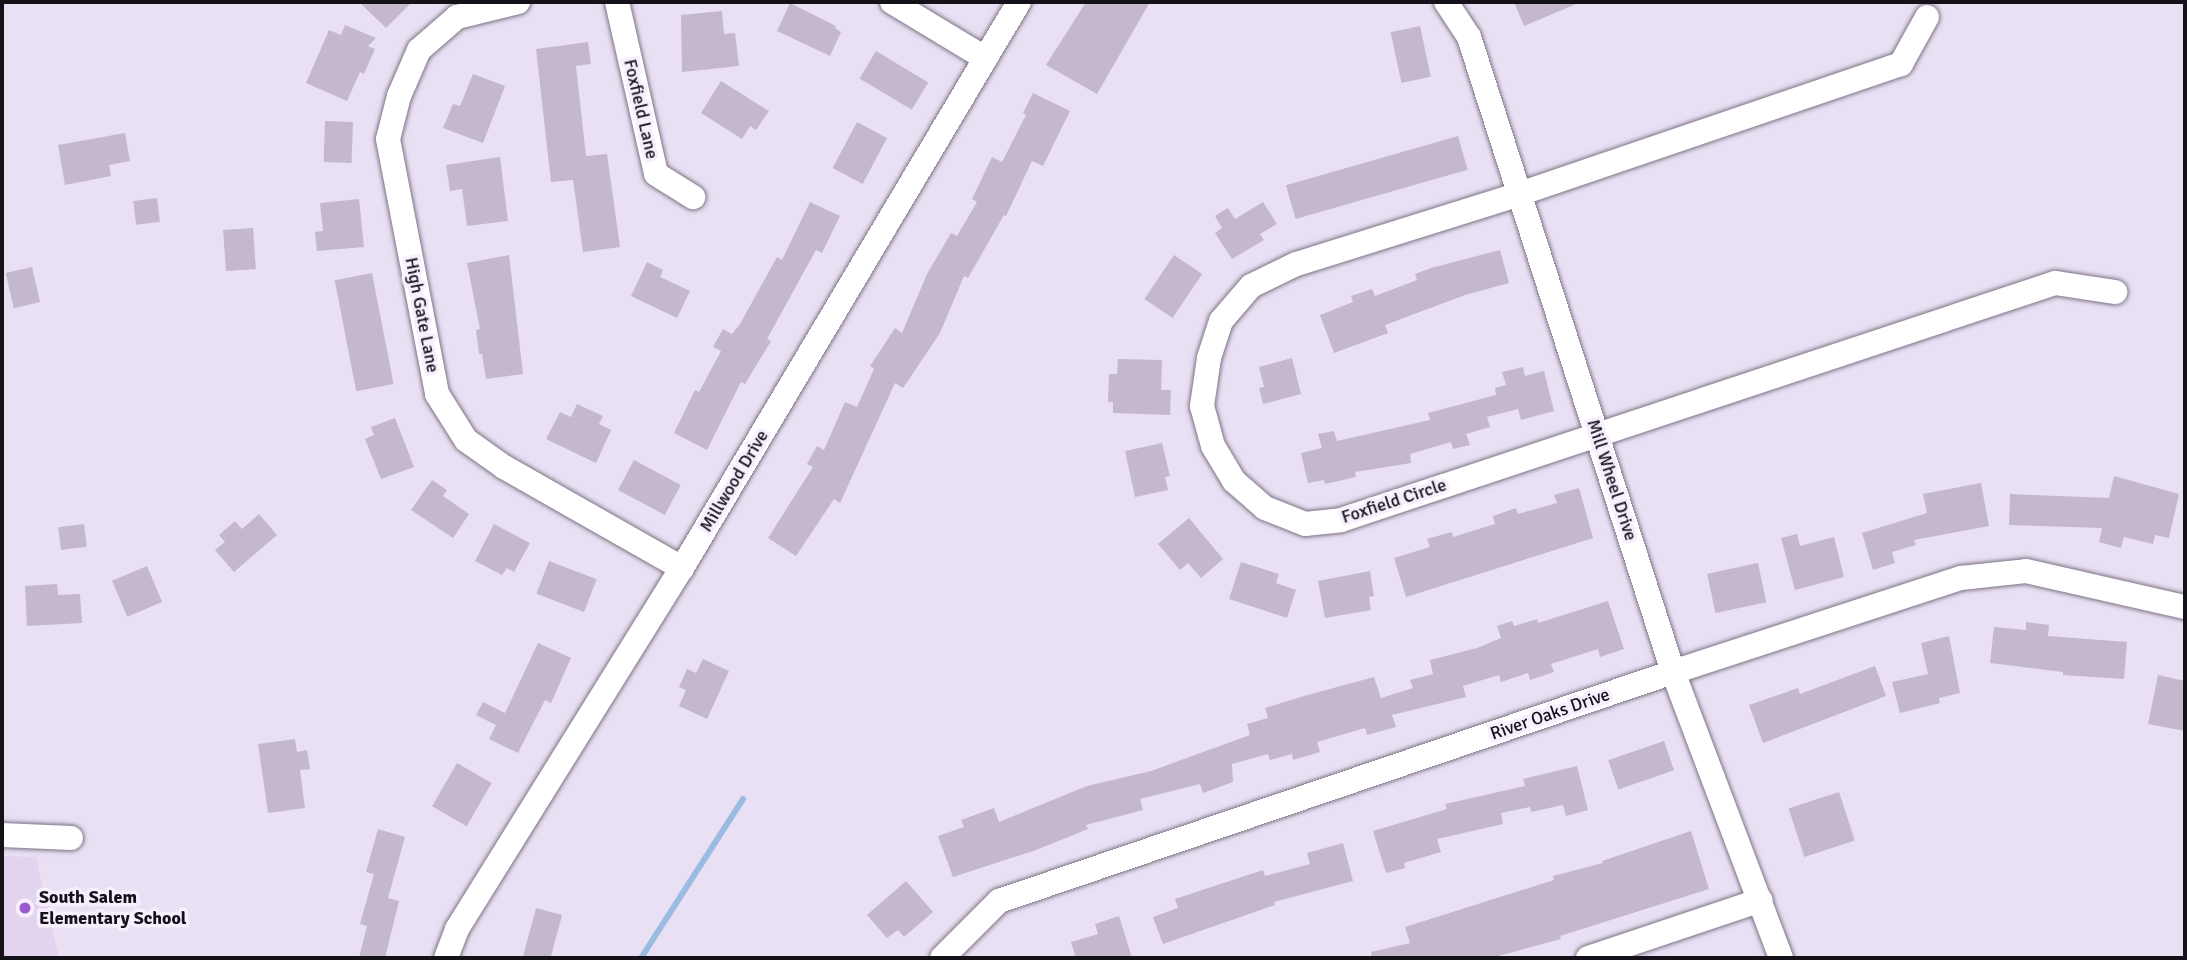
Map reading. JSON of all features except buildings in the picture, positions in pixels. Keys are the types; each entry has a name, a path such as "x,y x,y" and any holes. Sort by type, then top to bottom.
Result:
{"street":[{"name":"High Gate Lane","path":"518,2 457,17 419,50 399,96 388,139 437,394 466,440 504,467 682,568"},
{"name":"Foxfield Lane","path":"617,2 656,174 693,197"},
{"path":"892,2 985,58"},
{"name":"Millwood Drive","path":"446,958 457,929 682,568 1019,2"},
{"name":"Mill Wheel Drive","path":"1446,2 1469,37 1673,672 1781,958"},
{"name":"Foxfield Circle","path":"1927,18 1901,64 1520,194 1296,264 1251,286 1221,321 1209,358 1202,406 1213,446 1234,481 1265,508 1305,524 1341,520 2054,283 2115,292"},
{"name":"River Oaks Drive","path":"942,958 999,901 1673,672 1961,578 2026,571 2185,607"},
{"path":"2,835 71,838"},
{"path":"1588,958 1761,900"}],"shaded area":[{"name":"South Salem Elementary School","path":"2,856 36,857 59,958 2,958"}],"waterway":[{"path":"641,958 743,799"}],"place":[{"name":"South Salem Elementary School","path":"25,908"}]}
